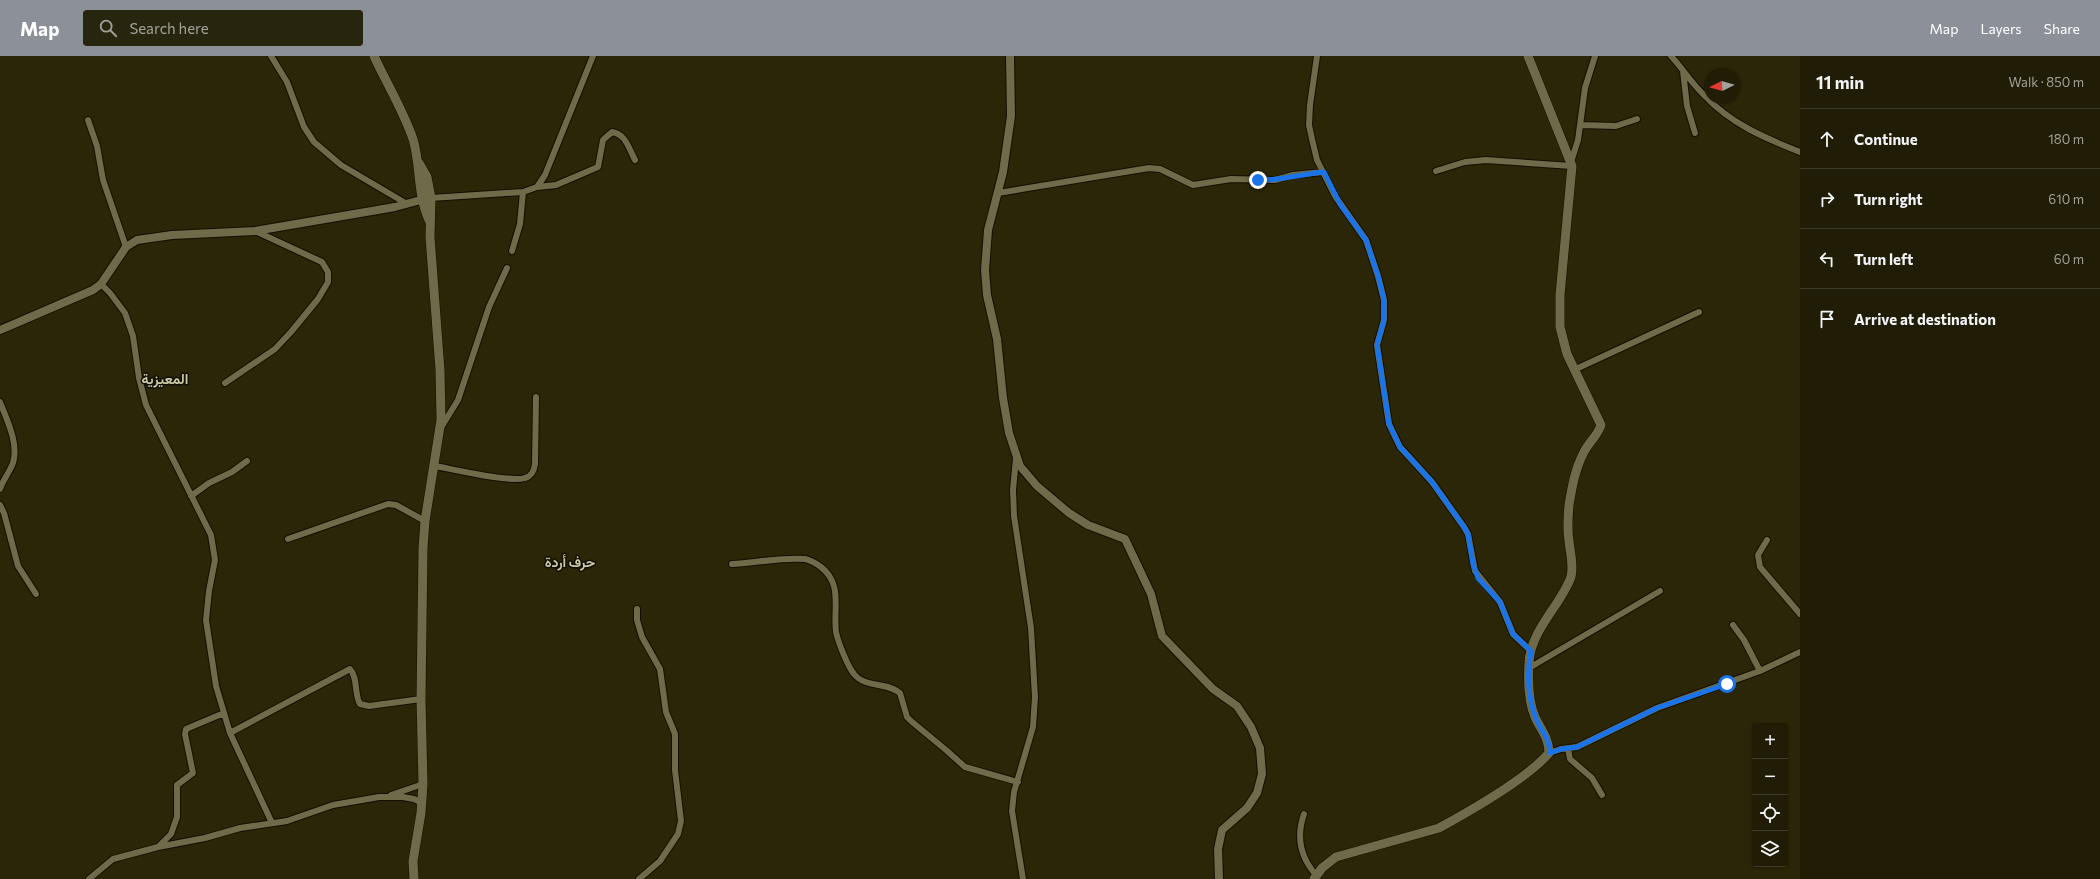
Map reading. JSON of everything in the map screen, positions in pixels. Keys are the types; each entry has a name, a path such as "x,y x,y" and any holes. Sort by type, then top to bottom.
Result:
{"main road":[{"path":"374,56 413,138 419,163 428,177 427,199 441,384 440,429 425,521 421,699 423,784 422,803 413,861 414,879"},
{"path":"1315,877 1328,862 1350,852 1439,828 1513,782 1550,753 1547,737 1535,717 1532,705 1529,668 1531,651 1546,620 1570,578 1572,566 1568,529 1569,506 1576,471 1584,452 1599,431 1601,425 1562,340 1559,312 1572,164 1528,56"}],"street":[{"path":"271,56 286,82 304,127 314,142 341,165 407,204"},
{"path":"537,187 545,176 594,56"},
{"path":"1010,56 1011,116 998,193 988,230 986,284 997,339 1006,417 1016,458 1028,478 1068,513 1088,525 1125,539 1151,594 1162,636 1213,689 1237,706 1257,739 1262,762 1260,784 1250,804 1222,830 1218,849 1219,879"},
{"path":"1317,56 1310,105 1309,125 1314,151 1340,204 1366,240 1378,276 1384,300 1384,320 1377,345 1389,424 1392,434 1400,447 1432,482 1464,527 1468,534 1473,564 1478,578 1500,602 1513,634 1531,651"},
{"path":"1436,171 1465,162 1486,160 1572,164 1580,125 1585,88 1595,56"},
{"path":"1671,56 1704,96 1732,119 1752,132 1800,152"},
{"path":"1683,71 1684,93 1695,133"},
{"path":"1580,125 1616,126 1637,119"},
{"path":"88,120 97,146 103,180 126,247"},
{"path":"0,330 81,296 101,284 126,247 136,240 151,237 255,231 407,204 427,199 523,192 537,187 556,185 598,167 603,140 612,132 619,133 624,138 635,160"},
{"path":"998,193 1148,168 1160,169 1193,185 1231,180 1275,180 1293,175 1324,172"},
{"path":"512,251 520,224 523,192"},
{"path":"224,383 275,349 318,299 328,282 328,272 322,262 255,231"},
{"path":"440,429 458,400 489,307 507,268"},
{"path":"101,284 110,293 125,314 133,336 139,378 146,405 177,463 191,496 211,535 214,545 215,560 208,591 206,620 216,686 230,733 272,823"},
{"path":"1576,369 1699,312"},
{"path":"435,466 483,475 522,479 529,476 534,471 535,464 536,397"},
{"path":"0,402 11,433 14,450 13,462 0,489"},
{"path":"1016,458 1013,490 1014,516 1031,628 1035,697 1034,726 1018,782 1012,811 1023,879"},
{"path":"191,496 209,483 232,472 247,461"},
{"path":"288,539 384,504 396,505 425,521"},
{"path":"0,505 4,513 18,566 36,594"},
{"path":"1767,540 1758,555 1760,567 1800,614"},
{"path":"732,564 806,559 821,567 834,584 836,592 836,632 852,673 861,680 891,688 900,693 907,716 911,721 965,768 1018,782"},
{"path":"1529,668 1660,591"},
{"path":"637,609 637,620 642,637 660,668 666,712 675,734 675,770 681,821 678,834 672,845 656,866 639,879"},
{"path":"1733,625 1744,640 1760,671"},
{"path":"1550,753 1561,749 1577,747 1657,708 1760,671 1800,652"},
{"path":"230,733 350,669 354,673 356,698 360,704 369,706 421,699"},
{"path":"158,846 171,834 178,817 177,785 193,773 185,734 186,730 224,713"},
{"path":"1568,748 1570,759 1592,778 1602,795"},
{"path":"89,879 113,858 158,846 205,838 240,828 300,817 333,805 379,797 423,784"},
{"path":"379,797 403,797 414,799 422,803"},
{"path":"1304,814 1300,827 1302,849 1307,864 1315,877"}],"district":[{"name":"المعيزية","path":"165,379"},
{"name":"حرف أردة","path":"570,562"}],"route":[{"path":"1258,180 1275,180 1293,175 1324,172 1345,213 1366,240 1384,300 1384,327 1378,339 1377,345 1384,396 1392,434 1400,447 1432,482 1444,501 1462,522 1468,534 1473,564 1478,578 1500,602 1513,634 1531,651 1529,674 1531,701 1535,717 1547,737 1550,753 1561,749 1577,747 1657,708 1727,684"}]}
